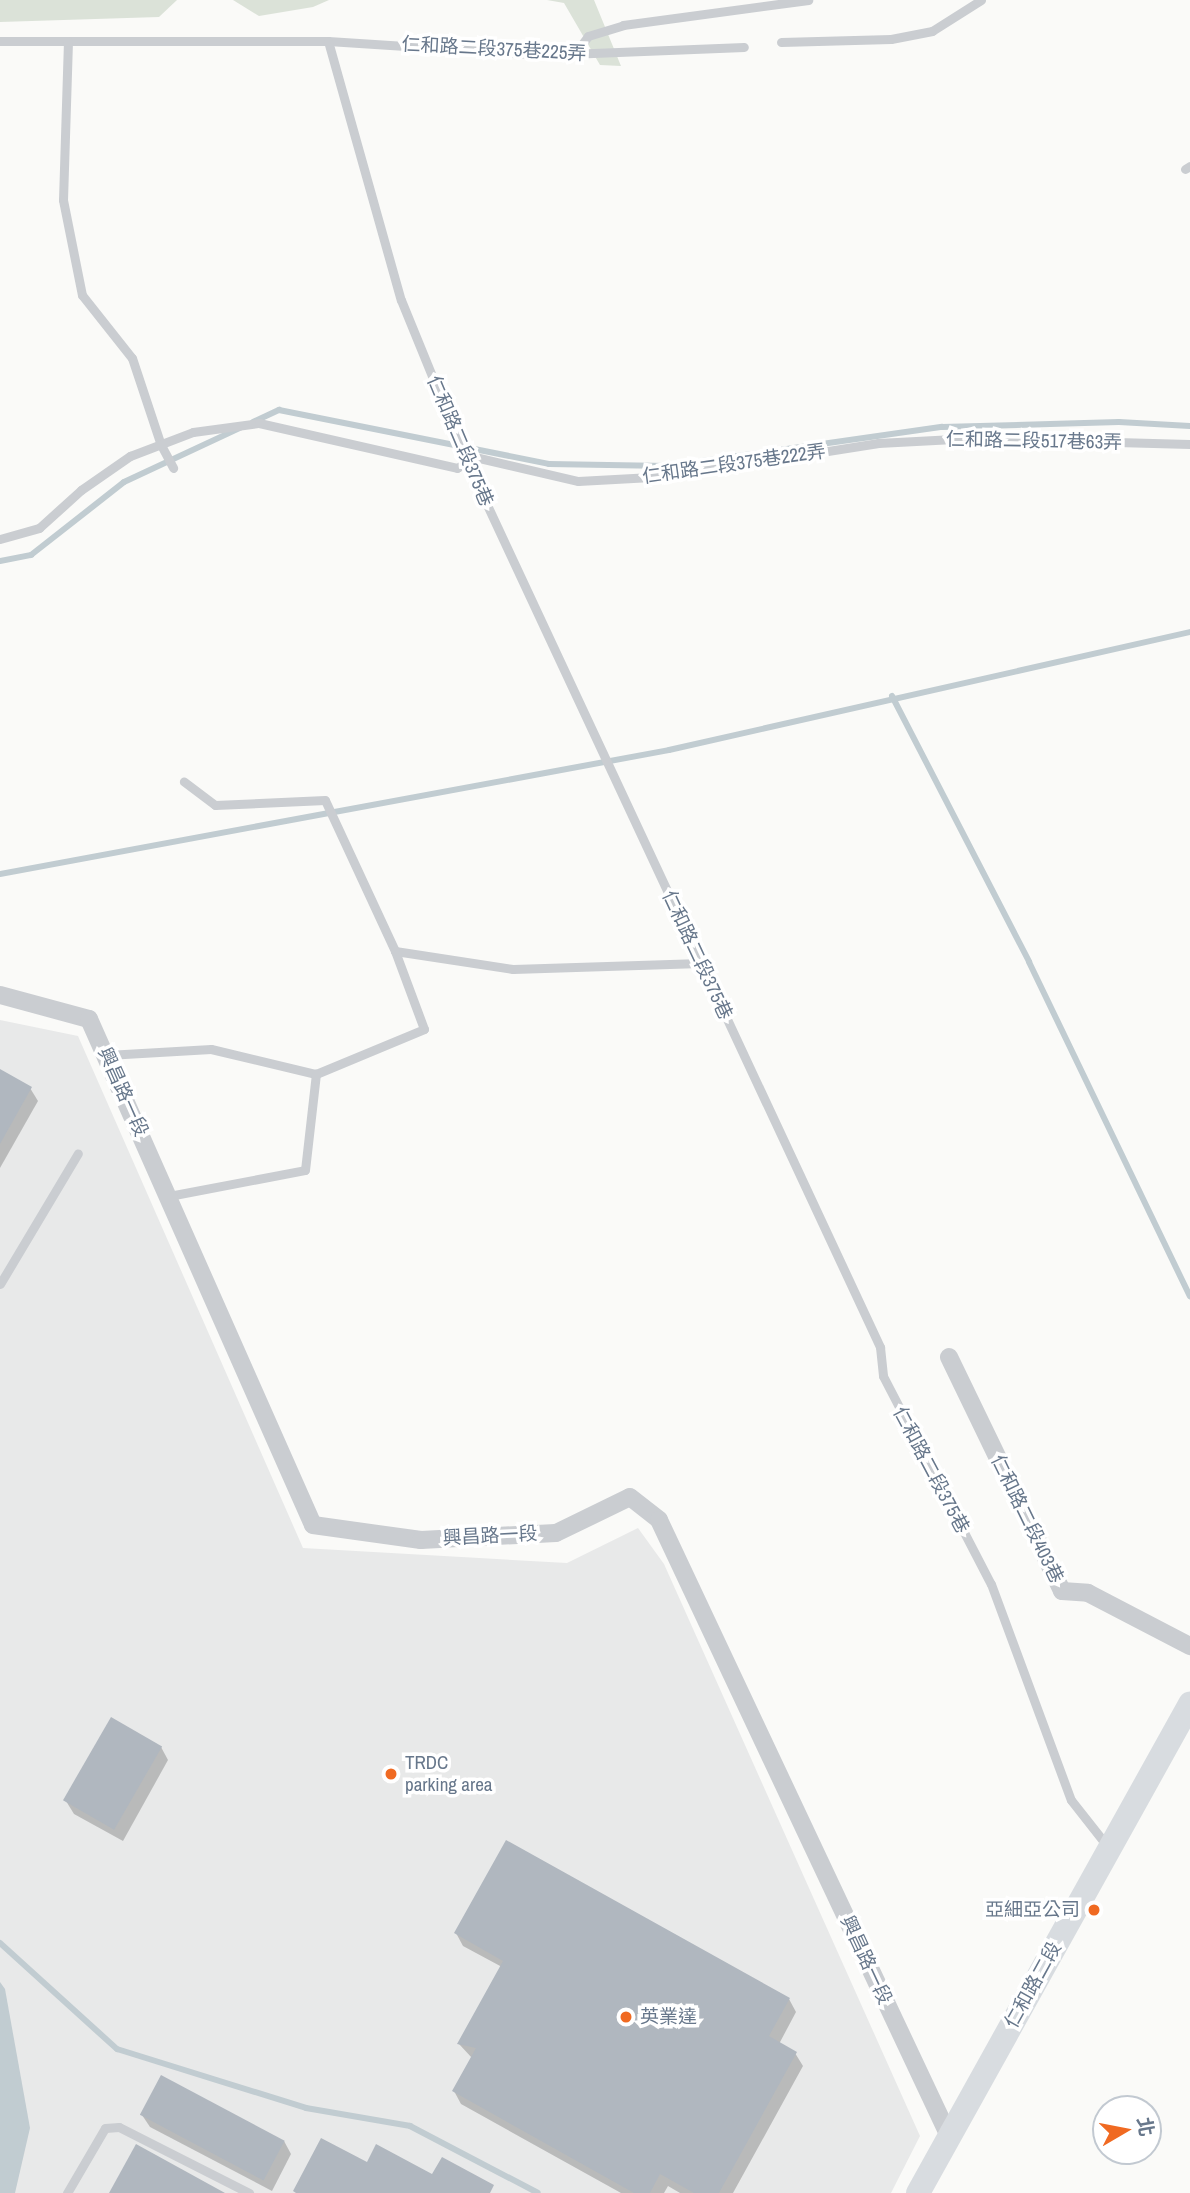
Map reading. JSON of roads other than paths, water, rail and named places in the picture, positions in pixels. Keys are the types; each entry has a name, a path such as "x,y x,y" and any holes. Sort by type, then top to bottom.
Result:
{"main road":[{"name":"仁和路二段","path":"918,2193 1190,1704"}],"street":[{"name":"興昌路一段","path":"0,995 89,1019 313,1525 421,1540 556,1533 630,1497 659,1520 949,2136"},
{"name":"仁和路二段403巷","path":"949,1357 1062,1591 1087,1593 1190,1646"}],"lane":[{"path":"575,54 588,36 623,25 740,6 808,0"},
{"path":"781,42 891,39 932,31 981,0"},
{"name":"仁和路二段375巷225弄","path":"0,41 328,41 575,54 744,47"},
{"path":"68,41 63,201 82,295 132,358 163,449 173,468"},
{"name":"仁和路二段375巷","path":"328,41 401,300 465,458 880,1347 883,1376 992,1584 1071,1800 1109,1848"},
{"name":"仁和路二段375巷222弄","path":"0,539 39,528 111,470 163,449 193,432 258,423 457,468 465,458 475,457 578,481 670,476 878,443"},
{"name":"仁和路二段517巷63弄","path":"878,443 973,438 1190,444"},
{"path":"107,1055 211,1049 316,1074 424,1029 395,951 325,800 215,805 184,782"},
{"path":"395,951 513,969 701,963"},
{"path":"169,1195 304,1170 316,1074"},
{"path":"0,1284 78,1153"},
{"path":"68,2193 105,2128 120,2127 249,2193"}],"waterway":[{"path":"253,422 279,410 549,464 667,466 942,427 1119,422 1190,426"},
{"path":"0,561 31,555 124,482 240,428"},
{"path":"0,874 669,750 1190,632"},
{"path":"892,696 1029,962 1190,1296"},
{"path":"0,1943 117,2049 306,2108 410,2126 538,2193"}],"place":[{"name":"TRDC parking area","path":"391,1774"},
{"name":"亞細亞公司","path":"1094,1910"},
{"name":"英業達","path":"626,2017"}]}
